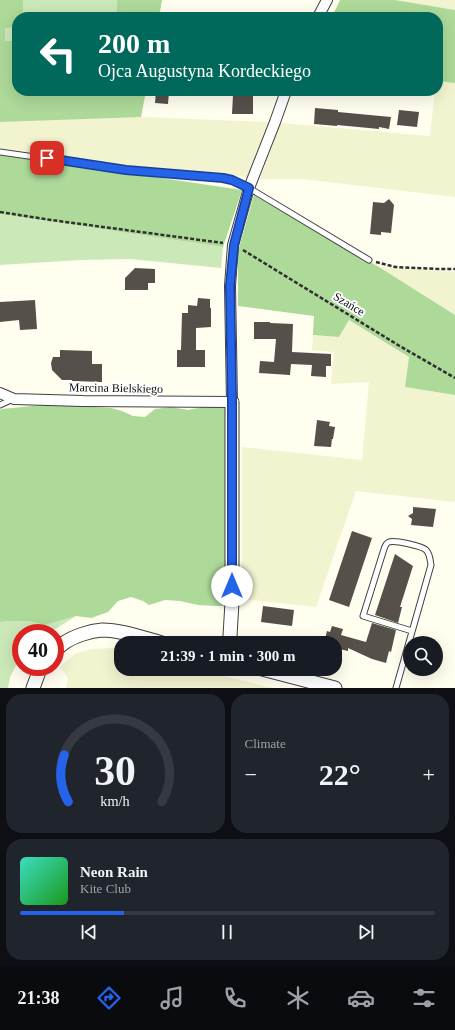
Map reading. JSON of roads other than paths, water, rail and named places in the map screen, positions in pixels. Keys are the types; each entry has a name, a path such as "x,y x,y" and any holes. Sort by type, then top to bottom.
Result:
{"street":[{"path":"321,12 327,0"},
{"path":"230,636 232,602 232,402 230,286 234,245 249,188 284,96"},
{"name":"Marcina Bielskiego","path":"0,393 14,398 83,401 232,402"},
{"path":"64,643 87,633 102,630 121,632 136,636"},
{"path":"33,688 37,676"},
{"path":"289,676 334,688"}],"lane":[{"path":"0,152 126,170 232,180 249,188 369,260"},
{"path":"0,405 14,398"},
{"path":"396,688 431,565 430,556 426,549 420,546 390,541 386,544 384,549 363,616 412,630"}]}
